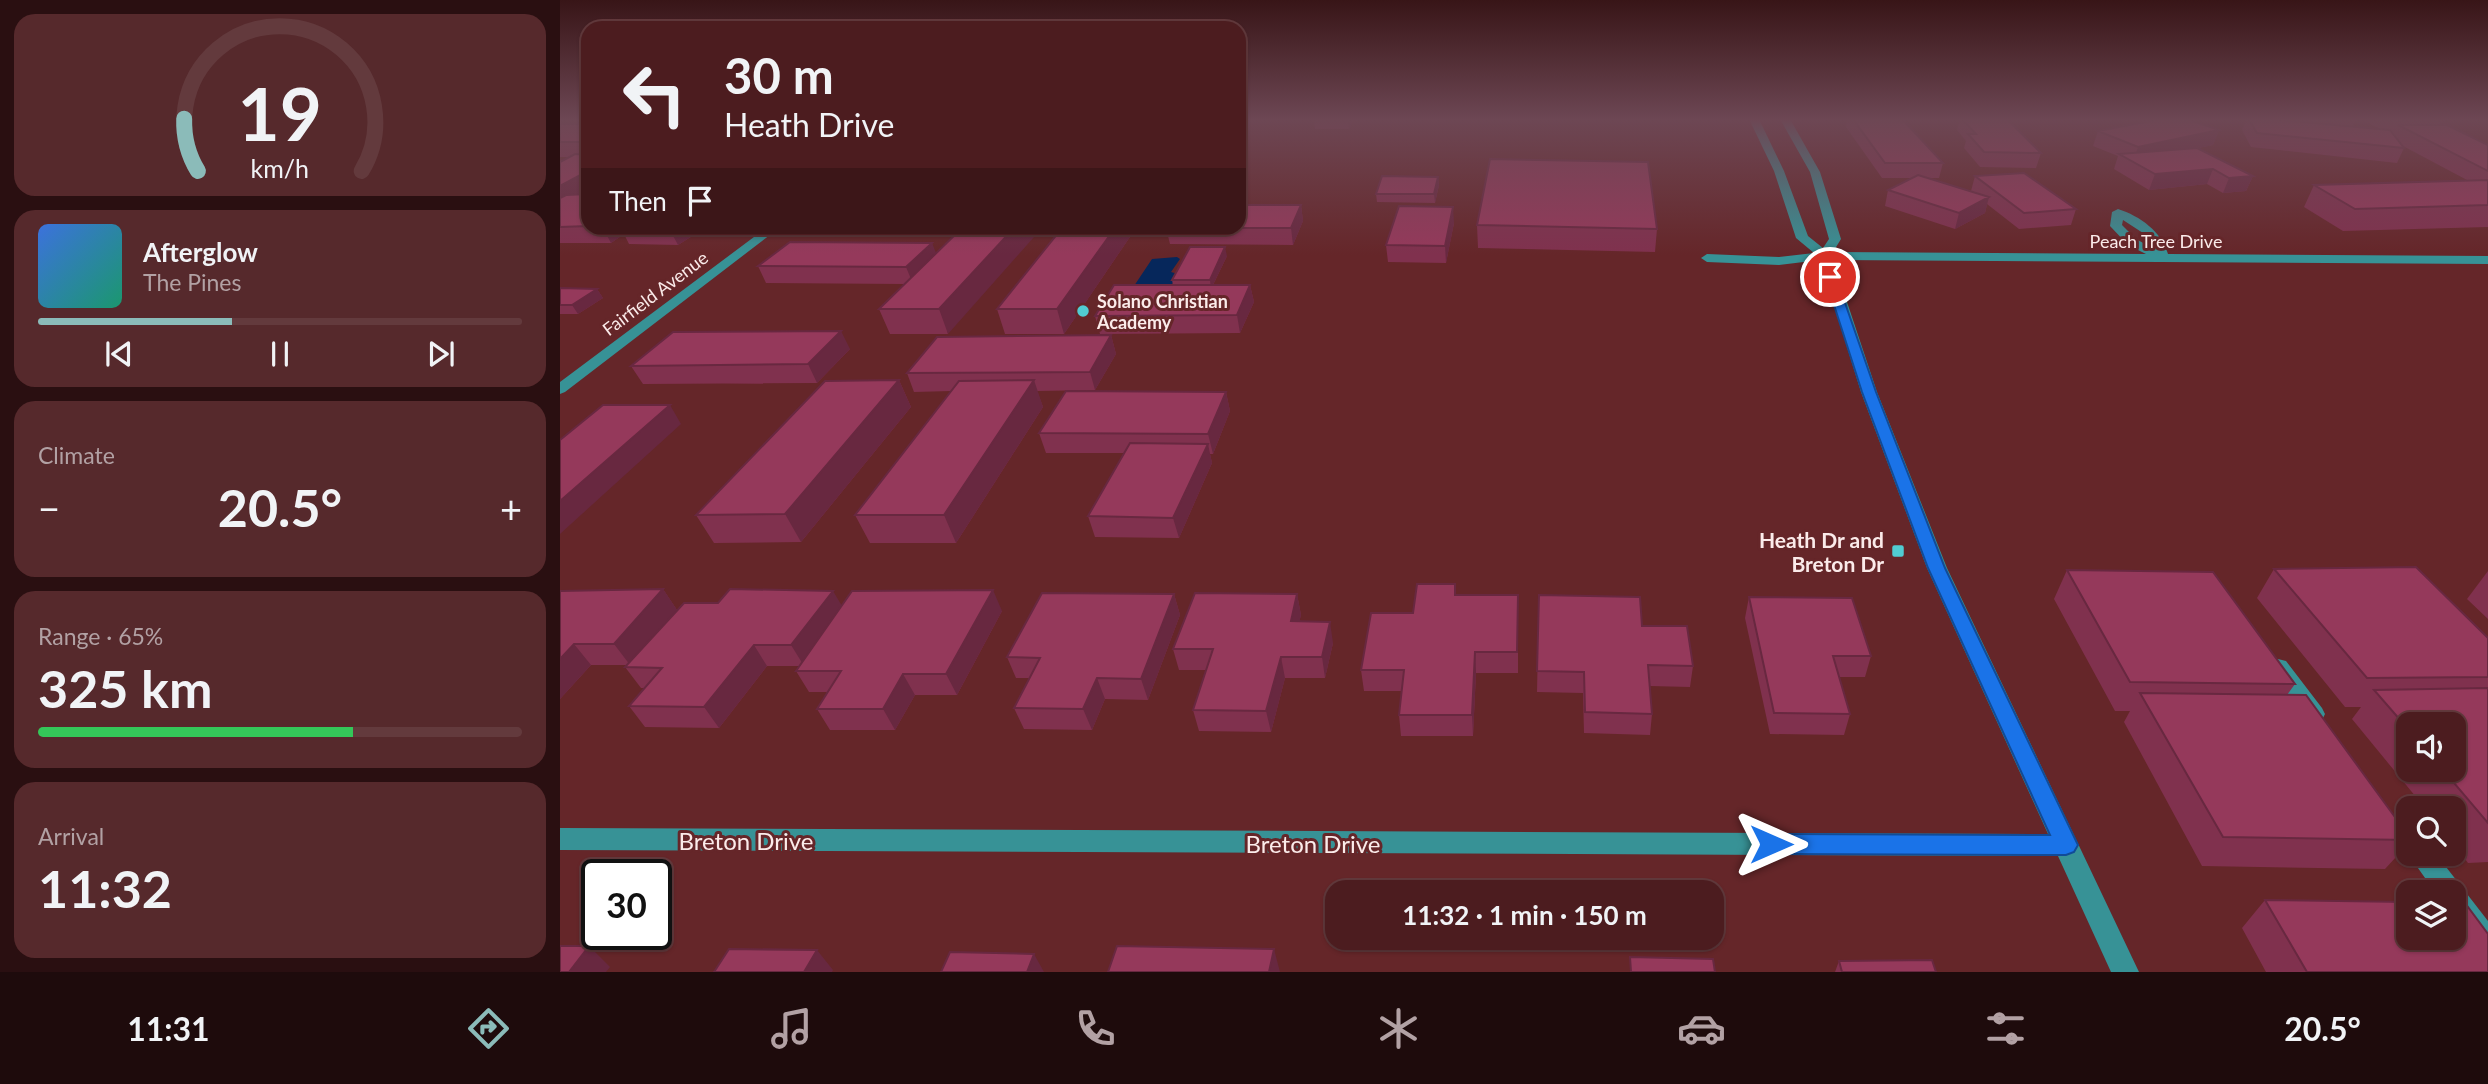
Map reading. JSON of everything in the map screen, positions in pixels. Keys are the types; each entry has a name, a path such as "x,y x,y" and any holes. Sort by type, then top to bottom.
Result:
{"street":[{"path":"1776,164 1802,238 1825,256 1869,392 1937,568 2125,972"},
{"path":"1809,164 1821,187 1835,239 1825,256"},
{"name":"Fairfield Avenue","path":"560,389 764,235"},
{"name":"Peach Tree Drive","path":"1707,258 1779,261 1825,256 2488,260"},
{"path":"2269,654 2326,730"},
{"name":"Breton Drive","path":"560,839 2066,845"},
{"path":"2430,866 2441,880"},
{"path":"2466,913 2488,942"}],"water":[{"path":"1152,259 1180,259 1171,272 1178,274 1171,286 1134,286"}],"building":[{"path":"560,164 581,164 581,175 560,186"},
{"path":"1489,164 1648,164 1657,229 1477,225"},
{"path":"2138,164 2230,164 2253,176 2229,178 2213,169 2155,174"},
{"path":"2475,164 2488,164 2488,171"},
{"path":"2024,173 2076,209 2024,213 1975,176"},
{"path":"1918,175 1989,197 1959,213 1888,190"},
{"path":"1382,176 1438,177 1434,194 1376,194"},
{"path":"2488,180 2488,205 2355,209 2314,185"},
{"path":"581,194 581,226 560,227 560,198"},
{"path":"1246,205 1301,205 1291,228 1246,228"},
{"path":"1399,206 1453,207 1445,246 1386,245"},
{"path":"955,235 1008,235 939,309 879,309"},
{"path":"1056,235 1110,235 1057,309 997,309"},
{"path":"790,242 932,243 906,267 758,266"},
{"path":"1190,247 1225,247 1210,280 1172,280"},
{"path":"1114,285 1250,285 1237,315 1095,316"},
{"path":"560,288 597,289 572,305 560,305"},
{"path":"841,331 808,364 631,366 673,332"},
{"path":"1111,335 1090,372 907,373 937,337"},
{"path":"899,380 785,514 696,515 825,381"},
{"path":"1034,380 944,515 855,515 959,381"},
{"path":"1066,391 1226,392 1208,434 1039,433"},
{"path":"603,405 670,405 560,501 560,440"},
{"path":"1130,443 1208,444 1173,518 1088,516"},
{"path":"2416,567 2488,638 2488,677 2367,678 2274,569"},
{"path":"2067,570 2213,572 2295,684 2130,682"},
{"path":"1417,584 1455,584 1455,595 1518,595 1517,652 1475,652 1472,715 1399,715 1404,670 1361,670 1371,613 1413,613"},
{"path":"663,589 614,644 574,644 560,659 560,591"},
{"path":"730,589 833,591 791,645 754,645 704,707 629,706 662,668 625,667 684,603 718,603"},
{"path":"993,590 946,674 903,674 883,709 817,709 841,671 796,671 852,591"},
{"path":"1042,593 1174,594 1141,679 1097,678 1083,709 1014,708 1040,658 1007,657"},
{"path":"1195,593 1297,594 1291,621 1330,622 1322,657 1281,657 1266,711 1193,710 1213,649 1173,649"},
{"path":"1539,595 1640,597 1642,626 1687,626 1693,666 1648,665 1652,714 1585,712 1584,672 1537,671"},
{"path":"1749,597 1852,598 1871,656 1833,656 1850,714 1774,713"},
{"path":"2488,688 2488,823 2453,782 2466,782 2466,712 2396,712 2396,715 2374,690"},
{"path":"2140,693 2306,695 2396,819 2396,840 2223,837"},
{"path":"2265,900 2396,902 2396,950 2466,950 2466,904 2488,934 2488,972 2307,972"},
{"path":"560,946 581,946 581,950 586,950 569,972 560,972"},
{"path":"1117,946 1274,949 1269,972 1108,972"},
{"path":"729,949 817,950 804,972 714,972"},
{"path":"950,952 1034,954 1027,972 941,972"},
{"path":"1630,957 1713,959 1715,972 1631,972"},
{"path":"1932,960 1936,972 1842,972 1839,961"}],"place":[{"name":"Solano Christian Academy","path":"1083,311"},
{"name":"Heath Dr and Breton Dr","path":"1898,551"}],"route":[{"path":"1771,844 2066,845 1937,568 1869,392 1830,277"}]}
